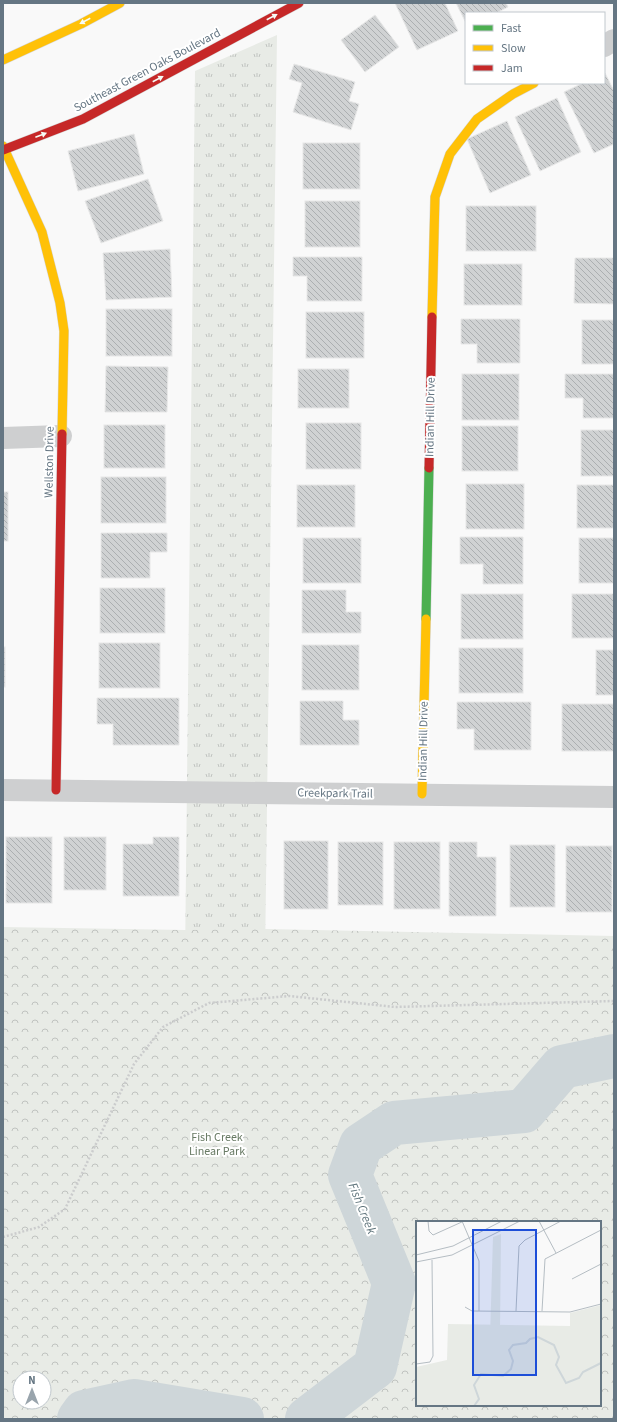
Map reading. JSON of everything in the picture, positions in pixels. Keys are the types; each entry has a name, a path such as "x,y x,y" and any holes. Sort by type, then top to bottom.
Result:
{"street":[{"path":"3,60 81,24 120,3"},
{"name":"Southeast Green Oaks Boulevard","path":"3,149 83,119 299,3"},
{"path":"605,45 614,40"},
{"name":"Indian Hill Drive","path":"422,794 435,197 450,154 477,119 513,94 532,84"},
{"name":"Wellston Drive","path":"3,149 42,232 60,303 64,331 56,790"},
{"path":"3,438 61,436"},
{"name":"Creekpark Trail","path":"3,790 614,796"}],"path":[{"path":"3,1237 40,1227 65,1209 134,1064 163,1027 209,1003 289,996 395,1007 614,1001"}],"green space":[{"path":"277,35 265,960 165,1419 185,960 195,71"},
{"name":"Fish Creek Linear Park","path":"3,927 185,930 266,929 614,936 614,1419 3,1419"}],"building":[{"path":"395,3 445,3 458,31 417,50"},
{"path":"456,3 506,3 508,7 498,12 465,12 465,21"},
{"path":"375,15 399,47 365,72 341,40"},
{"path":"294,64 355,82 349,101 359,104 351,130 293,112 302,83 289,79"},
{"path":"605,73 614,91 614,144 594,153 564,92 581,84 605,84"},
{"path":"557,98 581,152 540,171 515,117"},
{"path":"507,121 531,175 490,193 467,139"},
{"path":"134,134 144,174 78,191 68,151"},
{"path":"303,143 360,143 360,189 303,189"},
{"path":"148,179 163,221 101,243 85,201"},
{"path":"305,201 360,201 360,247 305,247"},
{"path":"466,206 536,206 536,251 466,251"},
{"path":"170,249 172,297 106,300 103,253"},
{"path":"293,257 362,257 362,301 307,301 307,276 293,276"},
{"path":"575,258 614,258 614,304 574,303"},
{"path":"464,264 522,264 522,305 464,305"},
{"path":"106,309 172,309 172,356 106,356"},
{"path":"306,312 364,312 364,358 306,358"},
{"path":"461,319 520,319 520,363 477,363 477,344 461,344"},
{"path":"582,320 614,320 614,364 582,364"},
{"path":"106,366 168,367 167,412 105,412"},
{"path":"298,369 349,369 349,408 298,408"},
{"path":"462,374 519,374 519,420 462,420"},
{"path":"565,374 614,374 614,418 583,418 583,398 565,398"},
{"path":"306,423 361,423 361,469 306,469"},
{"path":"104,425 165,425 165,468 104,468"},
{"path":"462,426 518,426 518,471 462,471"},
{"path":"581,430 614,430 614,476 581,476"},
{"path":"101,477 166,477 166,523 101,523"},
{"path":"466,484 524,484 524,529 466,529"},
{"path":"297,485 355,485 355,527 297,527"},
{"path":"577,485 614,485 614,528 577,528"},
{"path":"3,492 8,492 8,541 3,541"},
{"path":"101,533 167,533 167,552 150,552 150,578 101,578"},
{"path":"460,537 523,537 523,584 483,584 483,564 460,564"},
{"path":"303,538 361,538 361,583 303,583"},
{"path":"579,538 614,538 614,583 579,583"},
{"path":"100,588 165,588 165,633 100,633"},
{"path":"302,590 346,590 346,612 361,612 361,633 302,633"},
{"path":"461,594 523,594 523,639 461,639"},
{"path":"572,594 614,594 614,638 572,638"},
{"path":"99,643 160,643 160,688 99,688"},
{"path":"302,645 359,645 359,690 302,690"},
{"path":"3,647 5,647 5,687 3,687"},
{"path":"459,648 523,648 523,693 459,693"},
{"path":"596,650 614,650 614,695 596,695"},
{"path":"97,698 179,698 179,745 113,745 113,724 97,724"},
{"path":"300,701 343,701 343,720 359,720 359,745 300,745"},
{"path":"457,702 531,702 531,750 474,750 474,729 457,729"},
{"path":"562,704 614,704 614,751 562,751"},
{"path":"6,837 52,837 52,903 6,903"},
{"path":"64,837 106,837 106,890 64,890"},
{"path":"153,837 179,837 179,896 123,896 123,844 153,844"},
{"path":"284,841 328,841 328,909 284,909"},
{"path":"338,842 383,842 383,905 338,905"},
{"path":"394,842 440,842 440,909 394,909"},
{"path":"449,842 477,842 477,857 496,857 496,916 449,916"},
{"path":"510,845 555,845 555,907 510,907"},
{"path":"566,846 612,846 612,912 566,912"}],"waterway":[{"name":"Fish Creek","path":"307,1419 375,1367 394,1283 350,1175 361,1145 394,1123 524,1111 562,1067 614,1056"},
{"name":"Fish Creek","path":"79,1419 84,1412 134,1401 242,1419"}],"traffic: fast":[{"path":"426,619 429,468"}],"traffic: slow":[{"path":"3,60 81,24 120,3"},
{"path":"432,317 435,197 450,154 477,119 513,94 532,84"},
{"path":"3,146 42,232 60,303 64,331 62,434"},
{"path":"422,794 426,619"}],"traffic: jam":[{"path":"3,150 83,119 299,3"},
{"path":"429,468 432,317"},
{"path":"56,790 62,434"}]}
